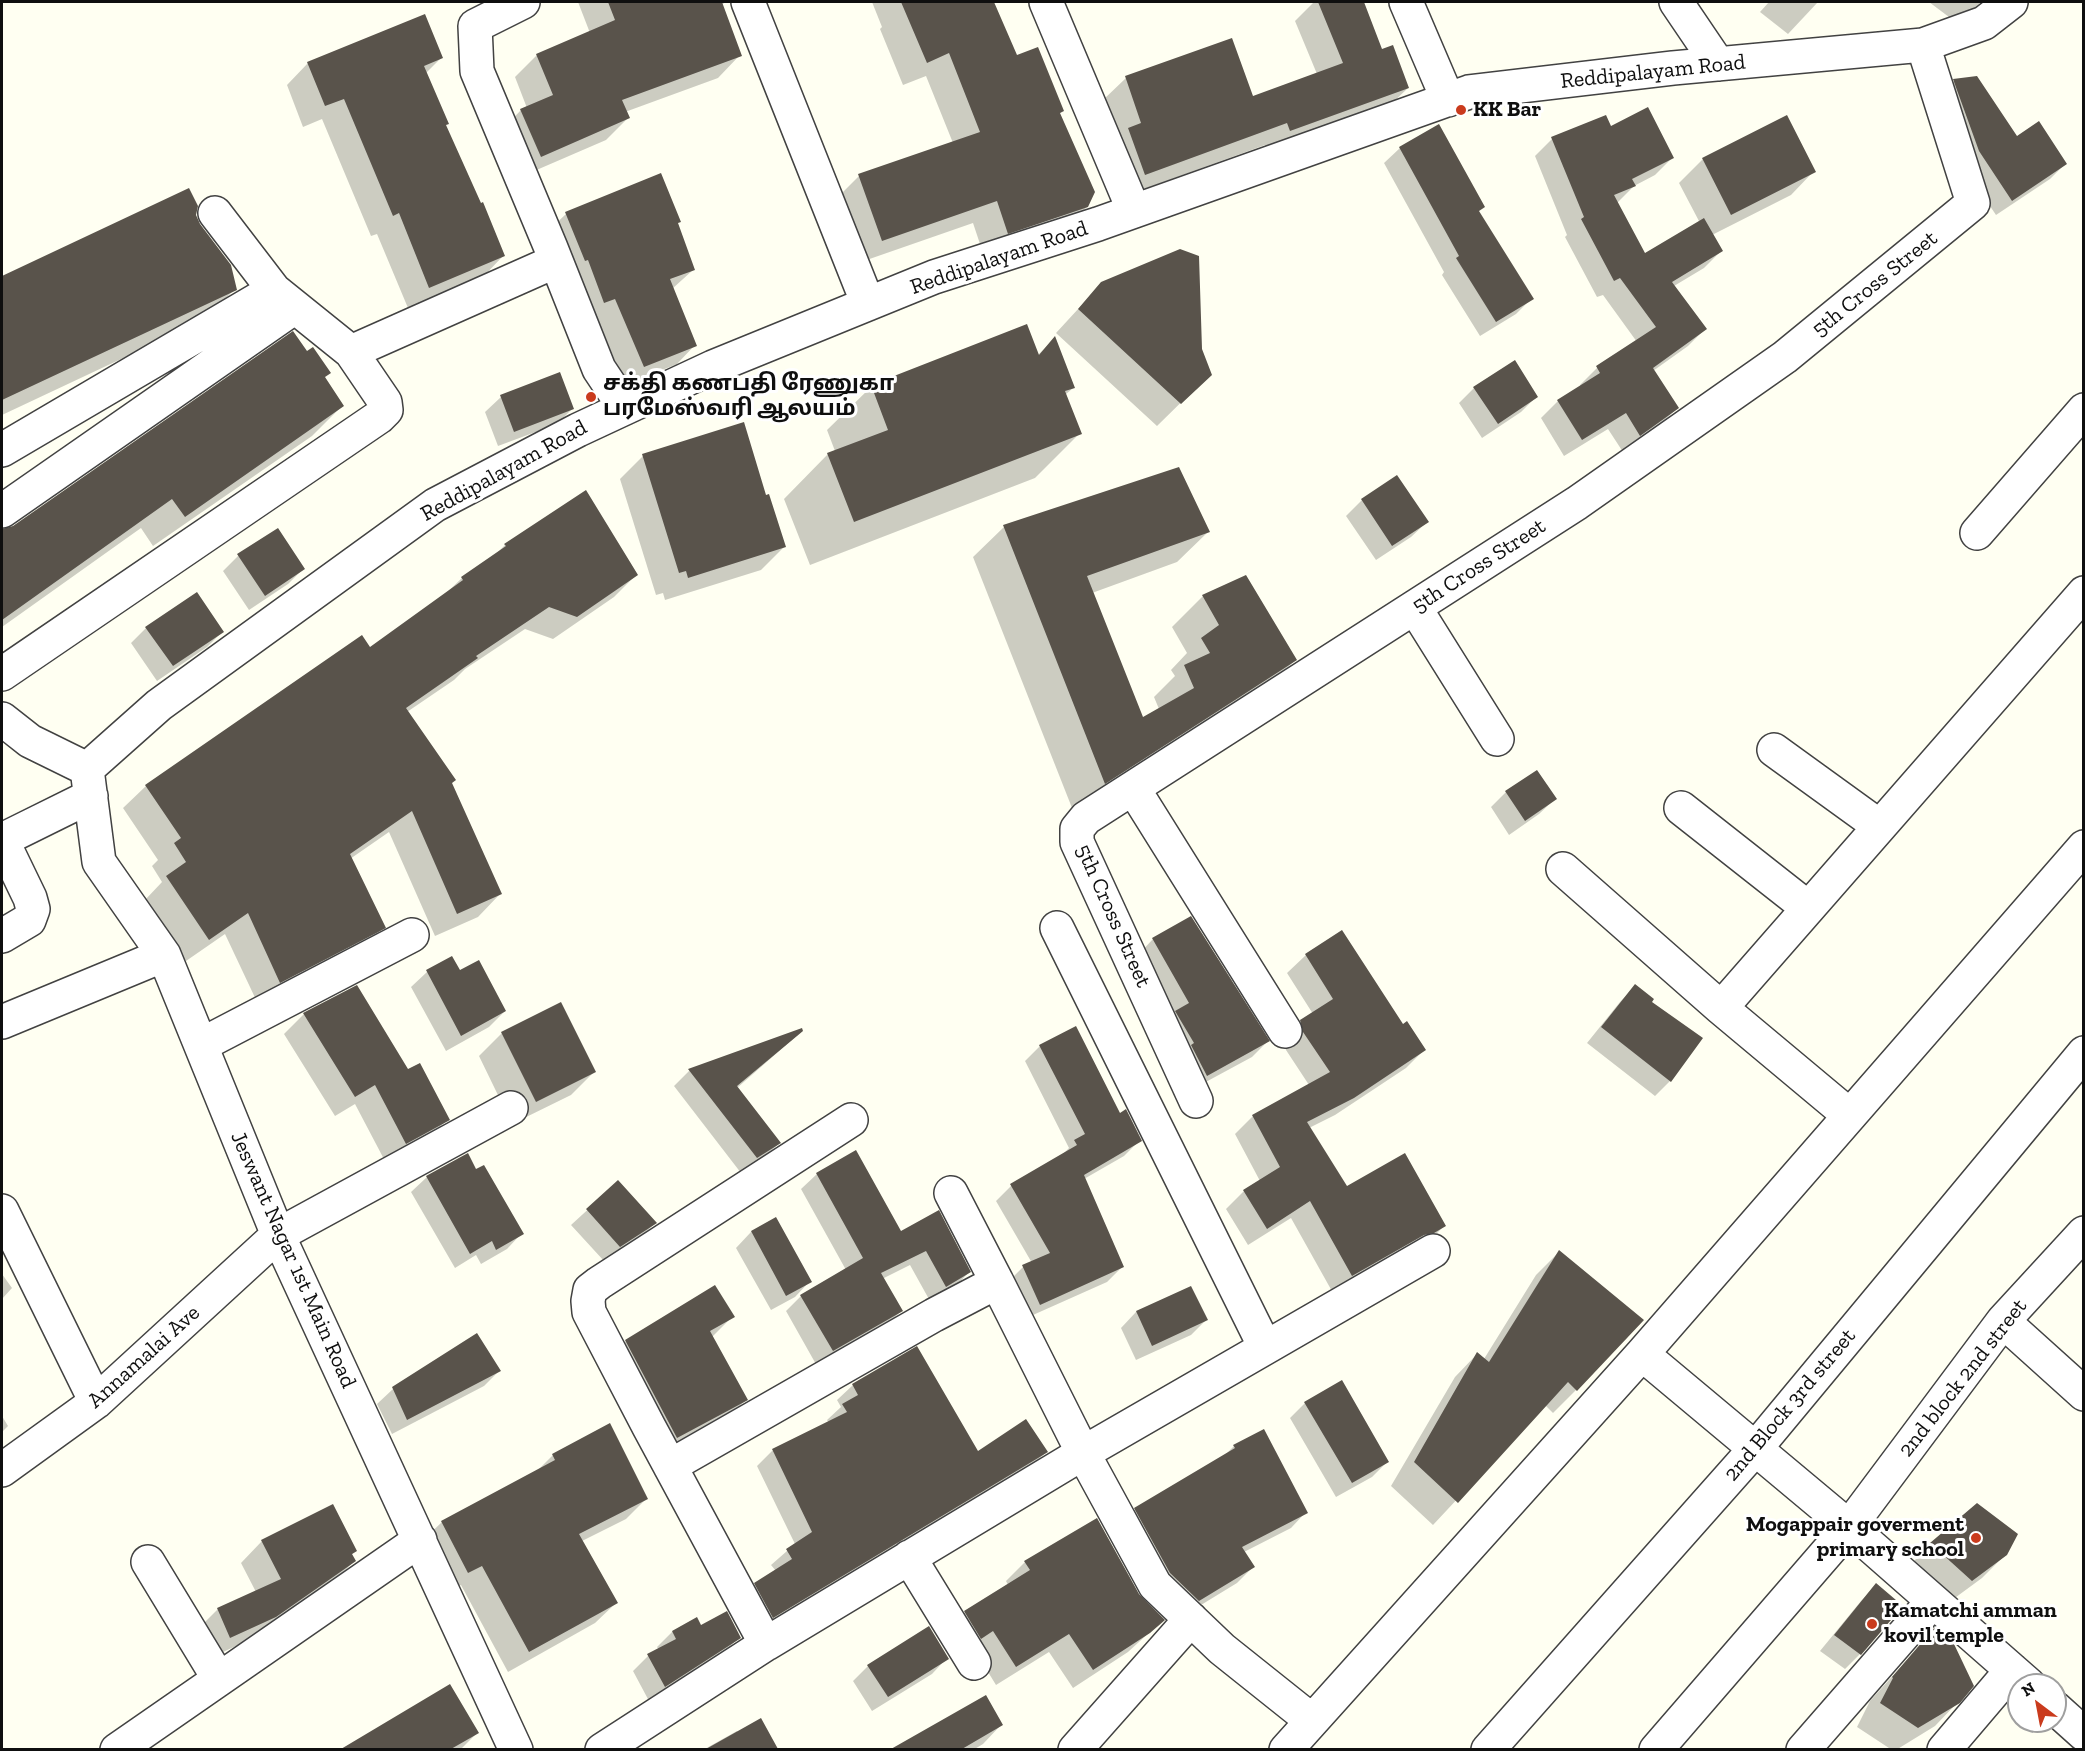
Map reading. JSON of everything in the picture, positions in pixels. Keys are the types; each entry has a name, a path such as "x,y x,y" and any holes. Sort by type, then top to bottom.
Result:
{"street":[{"path":"523,2 475,26 477,71 599,369 625,408"},
{"path":"748,2 868,304"},
{"path":"1046,2 1134,211"},
{"path":"1406,2 1448,100"},
{"path":"1676,2 1718,64"},
{"name":"Reddipalayam Road","path":"2,840 89,783 159,705 435,505 578,430 713,367 934,277 1134,211 1469,92 1718,64 1923,45 1984,23 2011,2"},
{"name":"5th Cross Street","path":"1196,1101 1077,842 1077,829 1086,818 1577,503 1785,357 1973,202 1923,45"},
{"path":"2,674 379,417 386,410 385,402 351,352 284,299 215,213"},
{"path":"351,352 556,261"},
{"path":"2,450 284,299"},
{"path":"2,511 284,299"},
{"path":"1977,533 2084,410"},
{"path":"1721,1008 2084,593"},
{"path":"1415,608 1497,739"},
{"path":"2,719 89,783"},
{"path":"1774,750 1879,826"},
{"name":"Jeswant Nagar 1st Main Road","path":"89,783 99,862 164,955 278,1235 516,1749"},
{"path":"1133,788 1285,1031"},
{"path":"1681,808 1808,908"},
{"path":"2,840 33,909 29,920 2,936"},
{"path":"1286,1749 1641,1354 2084,847"},
{"path":"1563,869 1721,1008 1849,1115"},
{"path":"1057,928 1265,1347"},
{"path":"201,1045 412,935"},
{"path":"2,1022 164,955"},
{"name":"2nd Block 3rd street","path":"1488,1749 1755,1449 2080,1064"},
{"name":"Annamalai Ave","path":"2,1470 96,1402 278,1235 511,1108"},
{"path":"765,1644 590,1312 588,1301 590,1290 851,1120"},
{"path":"951,1193 1083,1453 1155,1585 1222,1649 1311,1720"},
{"path":"2,1210 96,1402"},
{"name":"2nd block 2nd street","path":"1656,1749 1849,1527 2003,1321 2084,1233"},
{"path":"602,1749 765,1644 909,1557 1083,1453 1433,1251"},
{"path":"670,1466 934,1315 997,1282"},
{"path":"2003,1321 2084,1394"},
{"path":"1641,1354 1849,1527 2014,1673"},
{"path":"117,1749 420,1540"},
{"path":"909,1557 974,1663"},
{"path":"148,1562 219,1679"},
{"path":"1803,1749 1933,1601"},
{"path":"1075,1749 1191,1619"},
{"path":"1944,1749 2007,1690"},
{"path":"2067,1719 2084,1734"}],"building":[{"path":"608,2 722,2 742,56 622,100 630,118 541,157 520,109 553,95 536,54 615,20"},
{"path":"901,2 994,2 1017,55 1038,47 1064,111 1060,113 1095,192 1088,207 1008,234 997,201 882,241 858,174 980,132 949,53 927,63"},
{"path":"1318,2 1364,2 1382,49 1393,45 1409,88 1290,131 1287,123 1145,175 1128,128 1141,123 1125,76 1232,38 1253,96 1343,63"},
{"path":"425,14 443,58 424,66 449,124 446,125 481,203 483,202 505,256 429,288 399,213 393,216 344,99 325,106 307,62"},
{"path":"1977,76 2017,136 2039,121 2067,164 2012,201 1979,151 1953,79"},
{"path":"1648,107 1674,158 1632,179 1636,186 1614,195 1645,253 1704,218 1723,251 1672,282 1707,329 1653,368 1679,408 1640,436 1626,413 1582,440 1557,400 1600,373 1596,366 1656,327 1620,278 1614,281 1581,219 1584,217 1551,137 1606,115 1611,126"},
{"path":"1787,115 1816,172 1731,215 1702,158"},
{"path":"1439,124 1485,207 1479,211 1534,299 1496,322 1456,258 1459,256 1399,147"},
{"path":"661,173 681,222 678,223 695,270 670,279 697,346 644,367 615,299 604,303 588,260 585,261 565,212"},
{"path":"189,188 198,206 196,215 200,224 231,265 237,290 2,400 2,276"},
{"path":"1180,249 1199,256 1202,349 1212,375 1181,404 1078,309 1101,282"},
{"path":"1027,324 1039,355 1055,336 1075,388 1065,391 1082,434 854,522 827,453 888,430 871,385"},
{"path":"293,331 307,351 313,347 331,373 325,377 344,406 185,517 172,499 2,620 2,529 13,526"},
{"path":"1515,360 1538,397 1498,424 1473,387"},
{"path":"560,372 574,409 514,432 500,395"},
{"path":"744,422 766,495 769,494 786,547 688,578 686,571 679,573 642,454"},
{"path":"1179,467 1210,532 1087,576 1143,717 1194,688 1184,665 1210,653 1201,638 1219,625 1202,595 1246,575 1297,660 1105,784 1003,525"},
{"path":"1397,475 1429,522 1392,546 1361,499"},
{"path":"586,490 638,575 577,617 549,607 476,656 478,658 406,708 456,780 452,783 502,894 457,914 412,811 350,854 386,928 280,983 248,913 209,940 166,876 186,862 174,843 181,838 145,785 362,635 370,647 463,580 461,577 506,546 504,544"},
{"path":"278,528 305,569 265,596 237,554"},
{"path":"197,592 224,632 173,666 145,627"},
{"path":"1537,770 1557,799 1525,821 1505,791"},
{"path":"1191,916 1270,1041 1207,1076 1191,1045 1194,1043 1175,1011 1189,1003 1152,938"},
{"path":"1342,930 1403,1024 1407,1021 1426,1050 1354,1098 1307,1122 1347,1186 1405,1153 1446,1226 1434,1233 1424,1235 1352,1276 1310,1201 1267,1229 1243,1190 1280,1167 1252,1115 1330,1072 1303,1032 1300,1020 1333,999 1305,954"},
{"path":"452,956 460,970 479,960 506,1011 461,1036 426,970"},
{"path":"1635,984 1654,999 1652,1002 1703,1038 1671,1082 1601,1027"},
{"path":"357,985 408,1069 420,1063 450,1120 406,1144 375,1085 355,1097 303,1013"},
{"path":"561,1002 596,1072 536,1102 501,1032"},
{"path":"1076,1026 1120,1113 1126,1109 1142,1141 1084,1175 1124,1267 1040,1305 1022,1265 1050,1253 1010,1184 1077,1145 1074,1140 1085,1134 1039,1045"},
{"path":"802,1028 803,1031 737,1086 781,1143 757,1158 688,1069"},
{"path":"856,1150 901,1231 939,1210 971,1272 946,1287 926,1251 881,1273 903,1311 833,1351 800,1295 863,1258 816,1173"},
{"path":"468,1153 476,1169 484,1165 524,1234 496,1250 492,1241 470,1254 426,1176"},
{"path":"618,1180 657,1223 620,1247 586,1209"},
{"path":"776,1217 812,1282 786,1296 751,1231"},
{"path":"1559,1250 1644,1320 1577,1391 1568,1382 1458,1503 1414,1462 1477,1352 1489,1362"},
{"path":"715,1285 735,1317 710,1331 748,1400 677,1438 625,1340"},
{"path":"1191,1286 1208,1320 1152,1346 1136,1311"},
{"path":"477,1333 501,1371 407,1420 392,1387"},
{"path":"917,1346 978,1451 1026,1419 1048,1452 773,1618 754,1583 792,1559 786,1549 812,1532 772,1449 847,1412 842,1404 858,1395 852,1384"},
{"path":"1342,1380 1389,1462 1352,1483 1304,1402"},
{"path":"610,1423 648,1499 579,1534 618,1603 529,1652 482,1566 468,1573 441,1521 555,1460 552,1454"},
{"path":"1264,1429 1308,1513 1242,1547 1255,1567 1199,1601 1170,1573 1134,1508 1235,1448 1233,1445"},
{"name":"Mogappair goverment primary school","path":"1977,1503 2018,1534 2007,1555 1972,1581 1930,1543"},
{"path":"333,1504 357,1551 352,1554 356,1561 276,1617 230,1638 217,1608 281,1579 261,1540"},
{"path":"1097,1518 1139,1594 1165,1620 1150,1633 1093,1670 1069,1634 1016,1667 993,1631 981,1639 964,1611 1030,1570 1024,1561"},
{"name":"Kamatchi amman kovil temple","path":"1876,1583 1903,1606 1861,1655 1834,1635"},
{"path":"727,1611 741,1638 665,1687 647,1654 676,1639 672,1631 697,1617 701,1625"},
{"path":"929,1626 949,1659 888,1697 867,1665"},
{"path":"1935,1627 1954,1644 1974,1686 1960,1703 1918,1728 1880,1703 1892,1677"},
{"path":"450,1684 479,1733 451,1749 341,1749"},
{"path":"986,1695 1003,1725 962,1749 891,1749"},
{"path":"761,1718 778,1749 706,1749"}],"place":[{"name":"KK Bar","path":"1461,110"},
{"name":"சக்தி கணபதி ரேணுகா பரமேஸ்வரி ஆலயம்","path":"591,397"},
{"name":"Mogappair goverment primary school","path":"1976,1538"},
{"name":"Kamatchi amman kovil temple","path":"1872,1624"}]}
